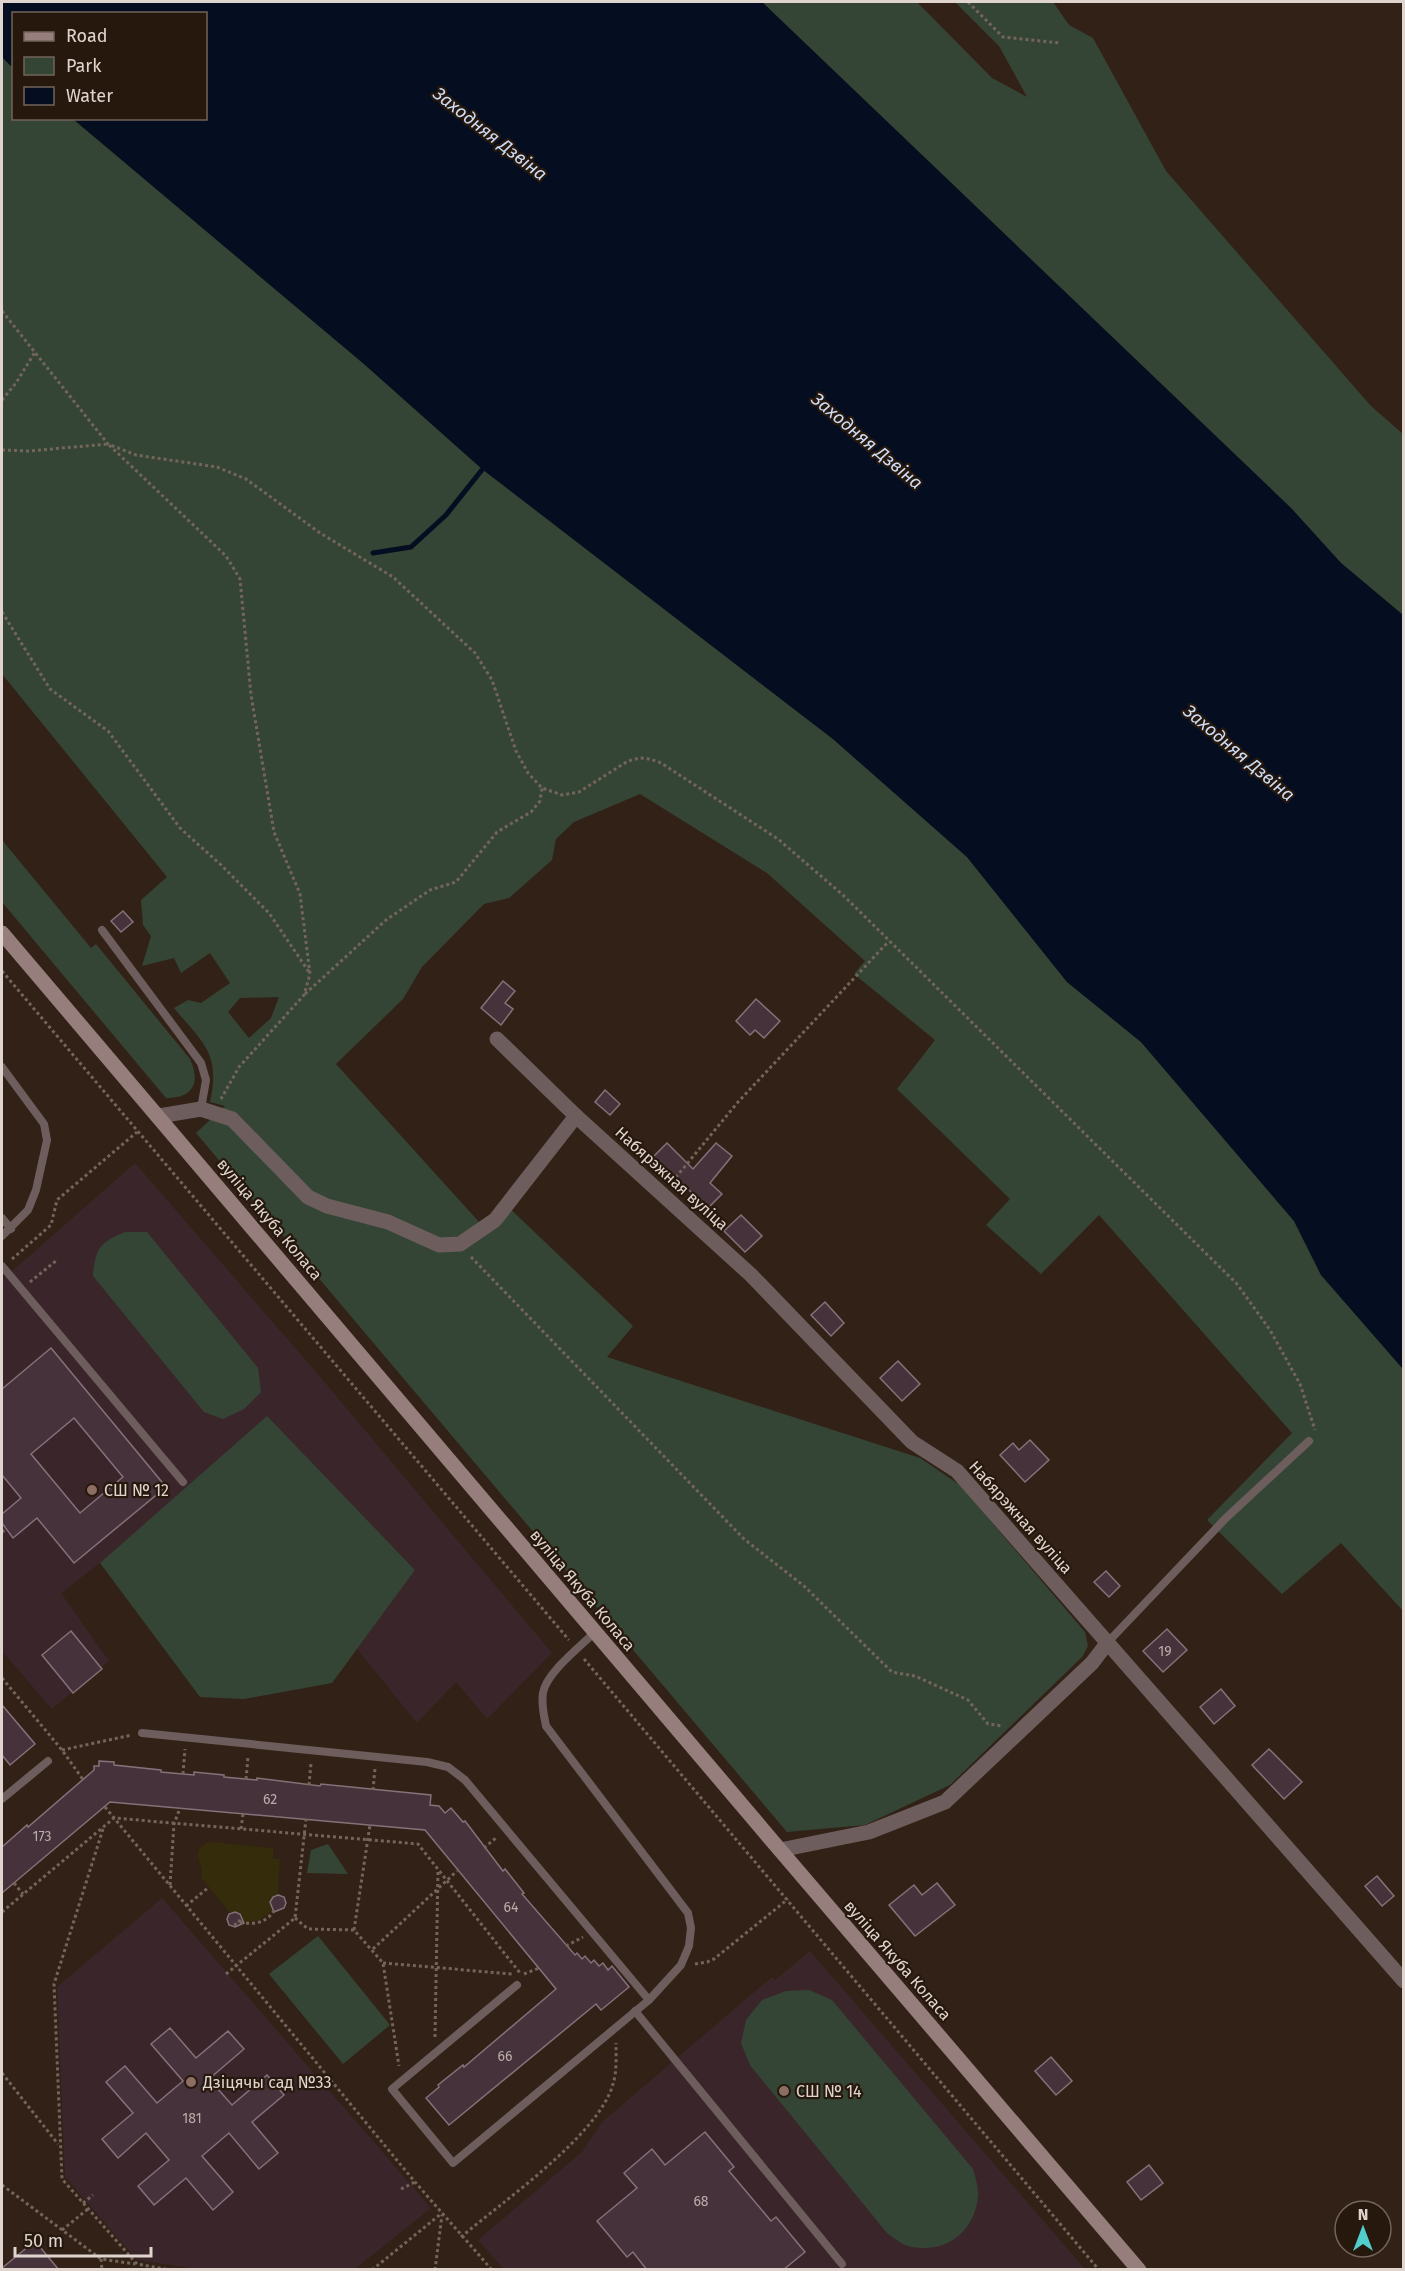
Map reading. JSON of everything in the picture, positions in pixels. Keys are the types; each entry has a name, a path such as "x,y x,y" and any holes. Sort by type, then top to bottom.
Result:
{"street":[{"name":"вуліца Якуба Коласа","path":"2,933 1139,2270"},
{"name":"Набярэжная вуліца","path":"497,1039 576,1116 751,1275 912,1442 957,1471 1404,1981"},
{"path":"159,1116 208,1111 232,1119 308,1197 327,1206 388,1222 439,1245 460,1244 495,1221 576,1116"},
{"path":"780,1850 869,1832 945,1802 1092,1662 1108,1642"}],"lane":[{"path":"102,930 201,1063 206,1080 208,1111"},
{"path":"2,1067 44,1124 47,1140 36,1190 28,1210 2,1236"},
{"path":"2,1218 11,1229"},
{"path":"2,1266 183,1482"},
{"path":"1108,1642 1226,1518 1309,1441"},
{"path":"517,1985 392,2089 453,2163 649,2000 681,1965 689,1947 691,1928 688,1913 546,1726 543,1691 551,1676 595,1632"},
{"path":"142,1733 376,1756 448,1767 465,1780 649,2000"},
{"path":"2,1799 48,1761"},
{"path":"635,2011 842,2264"}],"path":[{"path":"968,2 1004,37 1060,43"},
{"path":"2,311 108,444 226,556 240,579 251,695 274,832 300,894 310,974 304,995"},
{"path":"2,321 6,316"},
{"path":"2,400 35,352"},
{"path":"2,450 29,452 108,444 136,455 217,467 246,479 320,533 393,577 475,653 492,680 516,751 528,773 542,789 562,795 579,792 628,761 640,758 650,759 661,763 778,838 844,897 1237,1284 1270,1330 1300,1384 1311,1424 1316,1433"},
{"path":"2,612 50,689 108,731 180,828 221,865 269,914 310,974"},
{"path":"208,1111 239,1067 304,995 386,920 430,890 456,882 497,832 531,812 540,801 542,789"},
{"path":"663,1193 738,1102 889,941"},
{"path":"2,971 554,1621 576,1650 1099,2270"},
{"path":"2,1266 51,1225 57,1200 137,1132"},
{"path":"460,1244 744,1539 804,1586 892,1672 915,1677 968,1700 988,1724 1021,1730"},
{"path":"31,1282 57,1260"},
{"path":"2,1678 84,1780"},
{"path":"48,1761 62,1750 142,1733"},
{"path":"183,1774 186,1737"},
{"path":"246,1779 250,1744"},
{"path":"309,1785 312,1750"},
{"path":"373,1790 376,1756"},
{"path":"105,1807 415,2182 492,2270"},
{"path":"170,1887 174,1824 180,1808"},
{"path":"242,1829 243,1814"},
{"path":"2,1912 114,1818 418,1844 522,1974"},
{"path":"226,1974 295,1918 306,1819"},
{"path":"354,1930 370,1825"},
{"path":"103,1827 54,1984 62,2179 137,2264"},
{"path":"484,1848 505,1830"},
{"path":"434,2042 438,1869"},
{"path":"372,1950 457,1871"},
{"path":"14,1883 23,1894"},
{"path":"186,1906 209,1887"},
{"path":"681,1965 714,1959 788,1899"},
{"path":"234,1925 240,1922 250,1924 259,1922 271,1916 275,1909"},
{"path":"240,1917 240,1922"},
{"path":"295,1918 308,1929 354,1930 383,1963 400,2071"},
{"path":"566,1946 592,1933"},
{"path":"383,1963 522,1974 539,1968"},
{"path":"461,2236 575,2142 607,2100 614,2084 617,2026"},
{"path":"2,2073 60,2145"},
{"path":"400,2189 415,2182"},
{"path":"2,2185 101,2259 170,2270"},
{"path":"83,2203 93,2195"},
{"path":"62,2230 88,2209"},
{"path":"373,2269 442,2213"},
{"path":"435,2270 442,2213"},
{"path":"101,2259 102,2270"}],"shaded area":[{"name":"СШ № 12","path":"135,1163 316,1372 552,1653 487,1719 456,1682 417,1723 357,1649 415,1570 267,1417 100,1563 61,1593 109,1661 52,1709 2,1651 2,1280"},
{"name":"Дзіцячы сад №33","path":"162,1898 431,2208 355,2269 204,2270 137,2260 65,2177 57,1987"},
{"name":"СШ № 14","path":"810,1951 1085,2269 504,2269 478,2240 582,2152 602,2122 772,1977 775,1980"}],"green space":[{"path":"762,2 917,2 992,78 1027,97 999,46 955,2 1053,2 1069,25 1093,38 1166,171 1371,406 1403,434 1403,615 1341,563 1291,508"},
{"path":"2,57 12,67 12,120 74,120 364,364 482,469 833,739 967,857 1067,982 1141,1042 1294,1221 1321,1275 1403,1369 1403,1611 1341,1543 1282,1594 1207,1520 1292,1433 1099,1215 1041,1274 986,1225 1010,1199 897,1089 935,1040 854,974 865,961 767,873 640,794 574,822 556,839 552,860 509,898 484,904 422,967 403,999 336,1064 480,1223 504,1203 633,1326 607,1357 920,1458 960,1485 1085,1632 1088,1646 1082,1657 950,1785 865,1825 787,1832 196,1133 225,1106 210,1102 213,1085 211,1060 201,1040 174,1008 188,1000 201,1003 230,983 210,953 181,973 174,958 142,966 151,936 143,925 141,900 167,877 2,674","holes":["279,997 271,1018 249,1038 228,1012 240,998"]},
{"path":"2,840 91,948 96,944 190,1059 195,1075 192,1088 188,1092 166,1098 2,902"},
{"path":"125,1232 147,1232 258,1368 261,1392 244,1409 223,1419 204,1412 93,1276 95,1259 100,1248 110,1239"},
{"path":"267,1416 415,1570 332,1683 244,1699 200,1697 100,1563"},
{"path":"328,1844 348,1874 307,1873 311,1850"},
{"path":"318,1936 390,2025 343,2064 269,1974"},
{"path":"809,1990 832,2000 973,2169 978,2194 975,2209 965,2230 947,2243 937,2247 912,2247 887,2233 750,2065 741,2043 746,2020 762,2000 786,1991"}],"sand":[{"path":"210,1842 273,1848 273,1859 280,1859 278,1895 272,1897 270,1902 272,1909 266,1916 252,1922 243,1921 241,1913 235,1911 230,1913 201,1877 199,1849"}],"water":[{"name":"Заходняя Дзвіна","path":"2,2 762,2 1291,508 1341,563 1403,615 1403,1369 1321,1275 1294,1221 1141,1042 1067,982 967,857 833,739 482,469 364,364 74,120 207,120 207,12 12,12 12,67 2,57"}],"building":[{"path":"123,911 133,922 121,932 111,921"},
{"path":"503,981 515,991 505,1003 513,1009 501,1025 481,1008"},
{"path":"756,999 780,1021 764,1038 755,1030 750,1035 736,1021"},
{"path":"605,1090 620,1104 610,1115 595,1102"},
{"path":"667,1143 693,1169 716,1143 732,1156 710,1183 722,1194 708,1208 672,1174 667,1179 649,1161"},
{"path":"741,1215 762,1236 745,1252 724,1231"},
{"path":"825,1302 844,1323 831,1336 811,1315"},
{"path":"51,1348 166,1487 74,1563 37,1518 13,1538 2,1523 2,1514 21,1498 2,1475 2,1389","holes":["74,1418 123,1477 80,1513 31,1454"]},
{"path":"898,1361 920,1384 902,1401 880,1378"},
{"path":"1030,1440 1049,1460 1025,1482 1000,1455 1013,1443 1019,1450"},
{"path":"1106,1571 1120,1586 1109,1597 1094,1582"},
{"path":"1167,1629 1187,1650 1163,1672 1143,1651"},
{"path":"71,1631 102,1669 73,1693 42,1655"},
{"path":"1221,1689 1235,1706 1214,1724 1200,1707"},
{"path":"2,1705 35,1744 10,1765 2,1755"},
{"path":"1269,1749 1302,1782 1284,1799 1252,1765"},
{"path":"99,1761 114,1762 114,1765 161,1770 161,1772 194,1775 194,1772 224,1775 224,1777 257,1780 257,1778 320,1786 321,1784 431,1795 430,1805 439,1806 445,1813 451,1808 463,1822 465,1821 503,1871 505,1869 524,1893 522,1894 575,1955 577,1953 582,1959 585,1956 591,1963 594,1960 599,1966 603,1963 608,1970 612,1966 629,1987 601,2010 596,2004 449,2125 426,2098 439,2087 438,2085 463,2065 464,2067 556,1989 425,1830 110,1802 2,1893 2,1847 94,1770 94,1766 99,1766"},
{"path":"1377,1876 1394,1896 1382,1906 1365,1886"},
{"path":"937,1883 955,1905 915,1936 889,1905 914,1885 922,1895"},
{"path":"278,1895 284,1897 286,1903 284,1908 274,1912 270,1902"},
{"path":"235,1912 240,1914 244,1923 235,1927 229,1925 227,1919 229,1914"},
{"path":"170,2028 196,2058 228,2031 244,2049 209,2079 232,2105 267,2075 284,2095 252,2122 278,2153 259,2169 229,2133 202,2156 233,2192 213,2210 186,2178 154,2205 138,2186 169,2160 146,2133 118,2158 102,2139 133,2113 106,2082 125,2066 157,2103 183,2081 151,2044"},
{"path":"1051,2057 1072,2081 1056,2095 1035,2071"},
{"path":"705,2132 734,2167 729,2171 771,2221 776,2217 805,2252 783,2270 647,2270 633,2252 627,2257 597,2221 637,2188 624,2173 652,2149 665,2165"},
{"path":"1149,2165 1163,2183 1141,2200 1127,2182"},
{"path":"35,2241 59,2270 2,2270 2,2268"}],"waterway":[{"path":"373,553 411,547 446,515 485,466"}],"place":[{"name":"СШ № 12","path":"92,1490"},
{"name":"Дзіцячы сад №33","path":"191,2082"},
{"name":"СШ № 14","path":"784,2091"}]}
